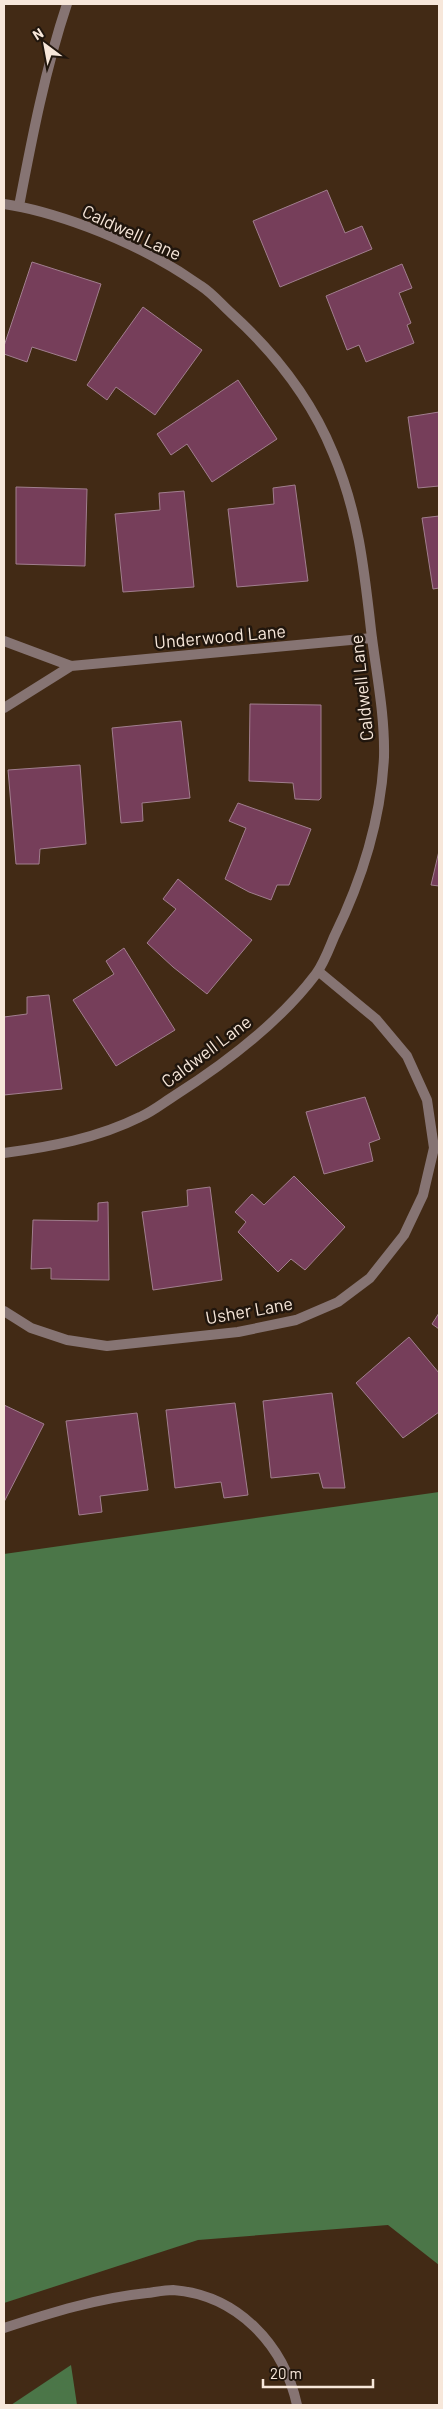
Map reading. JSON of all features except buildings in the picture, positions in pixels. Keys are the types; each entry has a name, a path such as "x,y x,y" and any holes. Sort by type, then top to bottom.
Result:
{"street":[{"path":"20,206 35,122 56,37 67,4"},
{"name":"Caldwell Lane","path":"4,204 20,206 66,218 117,238 165,262 204,288 246,327 281,365 314,414 333,451 350,500 362,549 381,703 384,757 376,813 364,864 347,911 318,971 285,1009 254,1037 199,1080 140,1117 88,1138 4,1153"},
{"name":"Underwood Lane","path":"4,641 71,666 372,638"},
{"name":"Underwood Lane","path":"4,708 71,666"},
{"name":"Usher Lane","path":"4,1311 31,1328 67,1340 107,1346 238,1332 296,1320 338,1302 370,1278 404,1235 423,1195 434,1148 427,1100 407,1056 376,1018 318,971"},
{"path":"4,2328 119,2296 173,2290 218,2300 255,2325 276,2351 292,2381 297,2405"}],"green space":[{"path":"439,1492 439,2265 388,2225 198,2240 4,2303 4,1554"},
{"path":"71,2365 77,2405 11,2405"}]}
